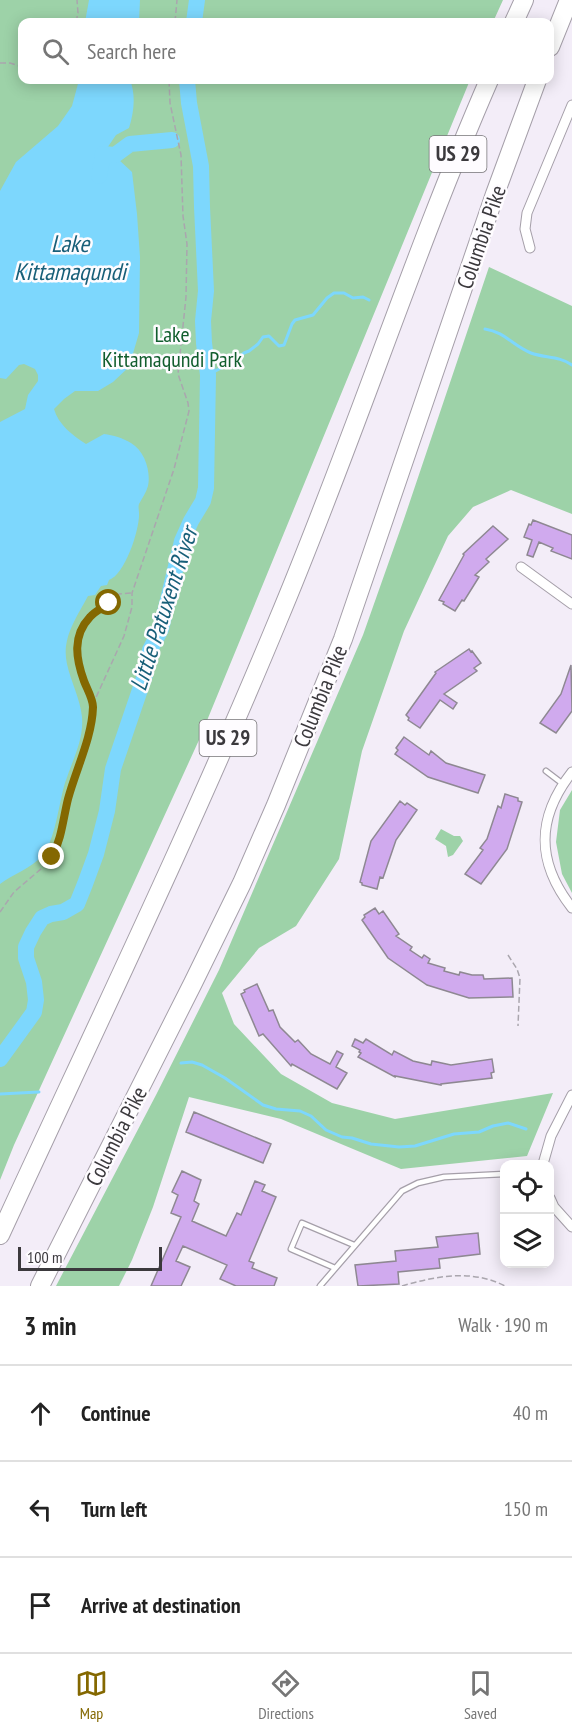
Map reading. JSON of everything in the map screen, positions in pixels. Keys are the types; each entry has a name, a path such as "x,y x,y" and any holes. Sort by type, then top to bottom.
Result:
{"highway":[{"path":"516,18 524,0"},
{"path":"554,35 569,0"},
{"name":"US 29","path":"0,1235 176,852 279,619 428,229 487,84"},
{"name":"Columbia Pike","path":"40,1286 242,883 280,795 343,639 536,84"}],"street":[{"path":"530,248 525,229 527,213 572,105"},
{"path":"521,567 572,604"},
{"path":"572,772 552,805 545,834 546,857 556,883 572,908"},
{"path":"544,1160 551,1136 572,1095"},
{"path":"554,1207 572,1227"}],"lane":[{"path":"546,771 563,784"},
{"path":"320,1286 402,1191 418,1183 444,1177 500,1174"},
{"path":"335,1268 291,1249 302,1223 354,1245"}],"path":[{"path":"77,0 77,18"},
{"path":"175,18 177,0"},
{"path":"0,63 18,66"},
{"path":"0,912 14,892 48,863 57,848 68,800 88,735 93,704 124,636 132,607 132,593 174,469 189,411 178,374 186,297 187,244 183,216 181,154 170,103 169,84"},
{"path":"93,704 77,659 76,652 80,635 92,615 119,594 132,593"},
{"path":"508,955 520,978 518,1026"},
{"path":"402,1286 449,1275 479,1276 505,1286"}],"green space":[{"name":"Lake Kittamaqundi Park","path":"0,0 503,0 495,18 18,18 18,84 468,84 199,740 0,1180"},
{"path":"489,267 572,306 572,514 511,490 473,507 448,536 404,631 362,751 339,859 296,926 259,948 222,993 234,1024 281,1074 332,1103 395,1119 553,1093 527,1156 401,1169 281,1119 189,1097 153,1207 119,1286 56,1286 219,970 363,635"},
{"path":"572,790 572,893 562,874 556,842 560,810"},
{"path":"441,829 454,836 460,836 463,841 453,855 448,857 446,846 435,839"}],"water":[{"path":"89,0 140,0 139,18 86,18"},
{"name":"Lake Kittamaqundi","path":"78,84 131,84 134,104 129,128 116,135 103,154 118,159 132,172 140,257 139,333 129,367 113,382 98,391 75,391 54,409 59,420 67,429 86,444 104,434 128,441 143,456 148,468 149,480 139,504 137,530 126,561 107,585 101,586 95,595 88,596 68,637 67,664 79,703 82,726 50,841 37,861 0,884 0,422 25,409 28,395 38,381 38,375 35,369 24,364 19,365 6,379 0,378 0,191 16,162 58,126 72,106"}],"building":[{"path":"533,520 572,535 572,559 551,551 553,548 539,542 533,557 527,555 532,540 524,537"},
{"path":"493,526 508,539 486,559 489,562 475,575 479,577 455,611 439,600 463,554"},
{"path":"469,649 481,663 474,668 477,671 444,694 457,703 453,709 440,700 420,728 408,720 406,715 435,672"},
{"path":"571,665 572,711 556,733 540,723 561,694"},
{"path":"404,737 429,755 431,751 446,763 485,775 478,793 428,777 395,754 398,750 396,748"},
{"path":"505,794 518,798 518,801 522,802 507,849 481,884 465,874 483,850 480,848 487,839 498,806 501,808"},
{"path":"400,801 417,810 396,840 377,889 362,885 360,882 371,841"},
{"path":"375,908 379,914 383,911 399,934 396,936 412,947 410,950 422,958 424,955 430,959 428,963 459,975 460,972 483,975 484,979 512,978 513,997 469,998 427,985 388,958 362,920 364,915"},
{"path":"257,984 269,1011 273,1010 280,1027 295,1042 298,1040 311,1054 330,1064 337,1051 343,1054 336,1067 347,1073 337,1089 292,1064 291,1066 263,1034 259,1036 241,994 245,992 244,990"},
{"path":"355,1039 363,1043 366,1039 392,1055 394,1051 413,1061 431,1065 432,1061 451,1065 492,1059 494,1072 491,1073 492,1078 441,1085 395,1077 358,1057 360,1050 352,1046"},
{"path":"194,1112 271,1144 263,1163 186,1132"},
{"path":"182,1171 201,1180 194,1201 199,1204 192,1221 226,1236 237,1213 241,1215 255,1181 265,1185 262,1191 276,1197 249,1261 254,1263 252,1268 277,1278 274,1286 236,1286 220,1279 227,1265 183,1246 176,1261 190,1267 181,1286 151,1286 181,1217 171,1213 178,1195 172,1192"},
{"path":"478,1233 480,1254 439,1259 440,1268 398,1272 399,1284 358,1286 355,1265 396,1261 395,1251 438,1247 436,1237"}],"waterway":[{"name":"Little Patuxent River","path":"195,18 197,0"},
{"name":"Little Patuxent River","path":"0,1059 34,1012 36,1000 34,982 26,958 26,947 33,932 42,918 63,912 77,904 96,854 107,811 113,769 145,675 150,650 161,629 182,541 203,501 206,488 208,375 203,321 206,291 201,166 187,84"},
{"path":"99,176 103,154 115,155 130,144 172,140"},
{"path":"208,375 236,360 258,344 263,337 269,336 279,346 284,345 295,320 313,315 334,293 344,293 353,298 363,297 369,300"},
{"path":"485,329 504,336 531,353 562,360 572,365"},
{"path":"181,1063 192,1062 202,1065 263,1105 276,1109 300,1111 311,1116 326,1130 342,1137 371,1144 415,1146 454,1134 479,1132 508,1123 526,1129"},
{"path":"0,1094 39,1092"}],"route":[{"path":"52,857 62,833 68,800 88,735 93,704 79,668 77,646 88,619 109,603"}]}
